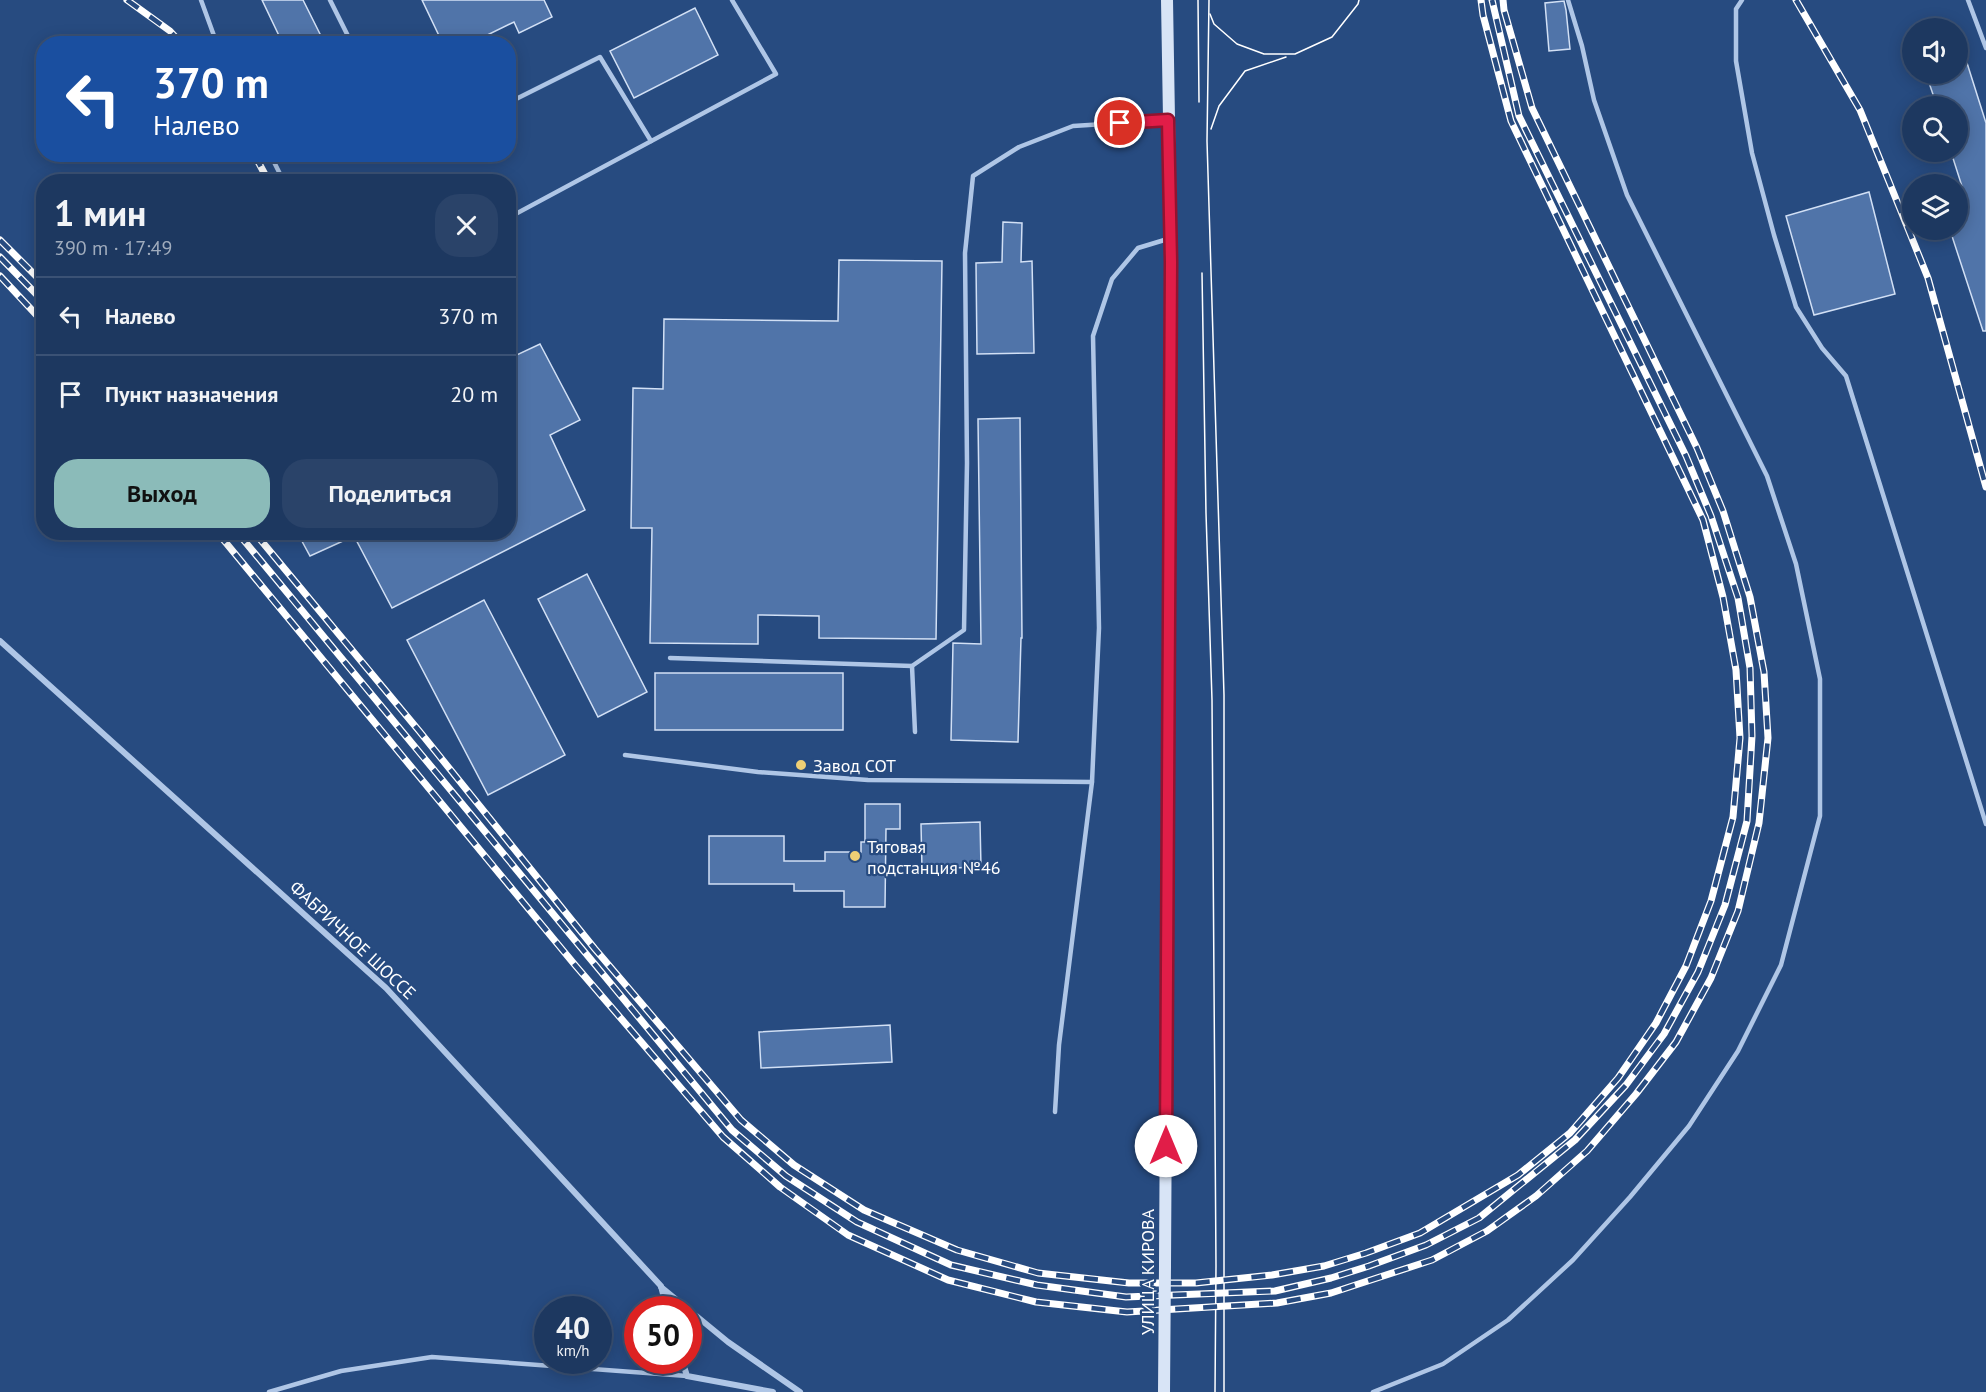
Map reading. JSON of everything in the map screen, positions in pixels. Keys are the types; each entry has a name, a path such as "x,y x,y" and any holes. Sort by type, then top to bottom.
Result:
{"main road":[{"name":"УЛИЦА КИРОВА","path":"1164,1392 1171,238 1167,0"}],"street":[{"name":"ФАБРИЧНОЕ ШОССЕ","path":"0,641 386,988 661,1286 728,1342 800,1392"},
{"name":"ФАБРИЧНОЕ ШОССЕ","path":"661,1286 664,1296"},
{"path":"687,1376 736,1389 773,1392"}],"lane":[{"path":"201,0 214,36"},
{"path":"330,0 348,36"},
{"path":"516,214 776,74 732,0"},
{"path":"1373,1392 1443,1364 1508,1320 1573,1260 1630,1197 1689,1126 1738,1051 1781,965 1820,816 1820,679 1796,564 1767,476 1627,195 1594,100 1582,46 1568,0"},
{"path":"1742,0 1736,9 1736,61 1752,153 1774,235 1796,307 1822,348 1846,376 1986,824"},
{"path":"1968,0 1986,48"},
{"path":"516,99 600,57 651,141"},
{"path":"670,658 912,666 964,630 968,463 965,253 973,176 1019,147 1073,126 1168,120"},
{"path":"1055,1112 1059,1045 1092,783 1099,628 1092,336 1112,279 1138,249 1171,238"},
{"path":"912,666 915,732"},
{"path":"625,755 758,772 868,780 1092,783"},
{"path":"270,1392 341,1371 432,1357 687,1376"}],"building":[{"path":"262,0 303,0 321,36 279,36"},
{"path":"422,0 544,0 552,17 519,33 514,22 485,36 439,36"},
{"path":"1564,1 1570,49 1549,51 1545,3"},
{"path":"695,8 718,55 634,98 610,51"},
{"path":"1968,66 1986,123 1986,331 1983,331 1953,240 1968,240 1968,174 1958,174 1954,162 1968,162 1968,96 1934,96 1929,84 1968,84"},
{"path":"1869,192 1895,294 1814,315 1786,216"},
{"path":"1003,222 1022,223 1021,262 1032,261 1034,353 977,354 976,263 1002,262"},
{"path":"839,260 942,261 936,639 819,638 819,616 758,615 758,644 650,643 652,528 631,528 633,388 663,389 664,319 838,321"},
{"path":"540,344 580,420 550,435 585,510 392,608 356,540 516,540 516,355"},
{"path":"1020,418 1022,638 1018,742 951,740 953,643 981,644 978,419"},
{"path":"301,540 345,540 310,556"},
{"path":"587,574 647,692 598,717 538,599"},
{"path":"484,600 565,755 488,795 407,640"},
{"path":"655,673 843,673 843,730 655,730"},
{"path":"865,804 900,804 900,829 886,829 885,907 844,907 844,891 794,891 794,884 709,884 709,836 784,836 784,861 825,861 825,852 861,852 861,842 865,842"},
{"path":"980,822 981,867 922,869 921,824"},
{"path":"890,1025 892,1062 761,1068 759,1032"}],"tram line":[{"path":"1198,0 1199,102"},
{"path":"1209,0 1207,141 1224,695 1224,1392"},
{"path":"1210,14 1214,24 1237,44 1264,54 1295,54 1332,37 1359,0"},
{"path":"1211,129 1219,106 1245,71 1286,57"},
{"path":"1202,273 1212,700 1215,1392"}],"railway":[{"path":"127,0 175,36"},
{"path":"261,540 420,732 595,949 741,1120 794,1165 864,1210 957,1250 1038,1273 1129,1283 1196,1283 1272,1275 1324,1266 1420,1233 1518,1175 1570,1133 1618,1078 1656,1023 1686,966 1711,901 1733,817 1740,738 1736,670 1723,597 1703,520 1511,121 1481,0"},
{"path":"244,540 732,1130 786,1176 857,1222 951,1265 1037,1285 1126,1297 1275,1291 1331,1278 1426,1245 1479,1218 1575,1140 1626,1085 1664,1034 1698,972 1725,905 1747,821 1752,736 1750,668 1738,598 1711,516 1686,456 1519,116 1492,0"},
{"path":"224,540 575,965 723,1137 780,1187 848,1235 948,1280 1036,1302 1127,1312 1277,1303 1331,1293 1432,1260 1487,1231 1536,1196 1587,1151 1636,1094 1676,1042 1711,978 1738,911 1759,823 1768,738 1764,672 1750,597 1723,511 1697,448 1532,108 1503,0"},
{"path":"1796,0 1860,110 1928,278 1986,487"},
{"path":"258,162 265,174"},
{"path":"0,240 36,276"},
{"path":"0,257 36,294"},
{"path":"0,276 36,314"}],"place":[{"name":"Завод СОТ","path":"801,765"},
{"name":"Тяговая подстанция №46","path":"855,856"}],"route":[{"path":"1120,123 1168,120 1171,262 1166,1146"}]}
